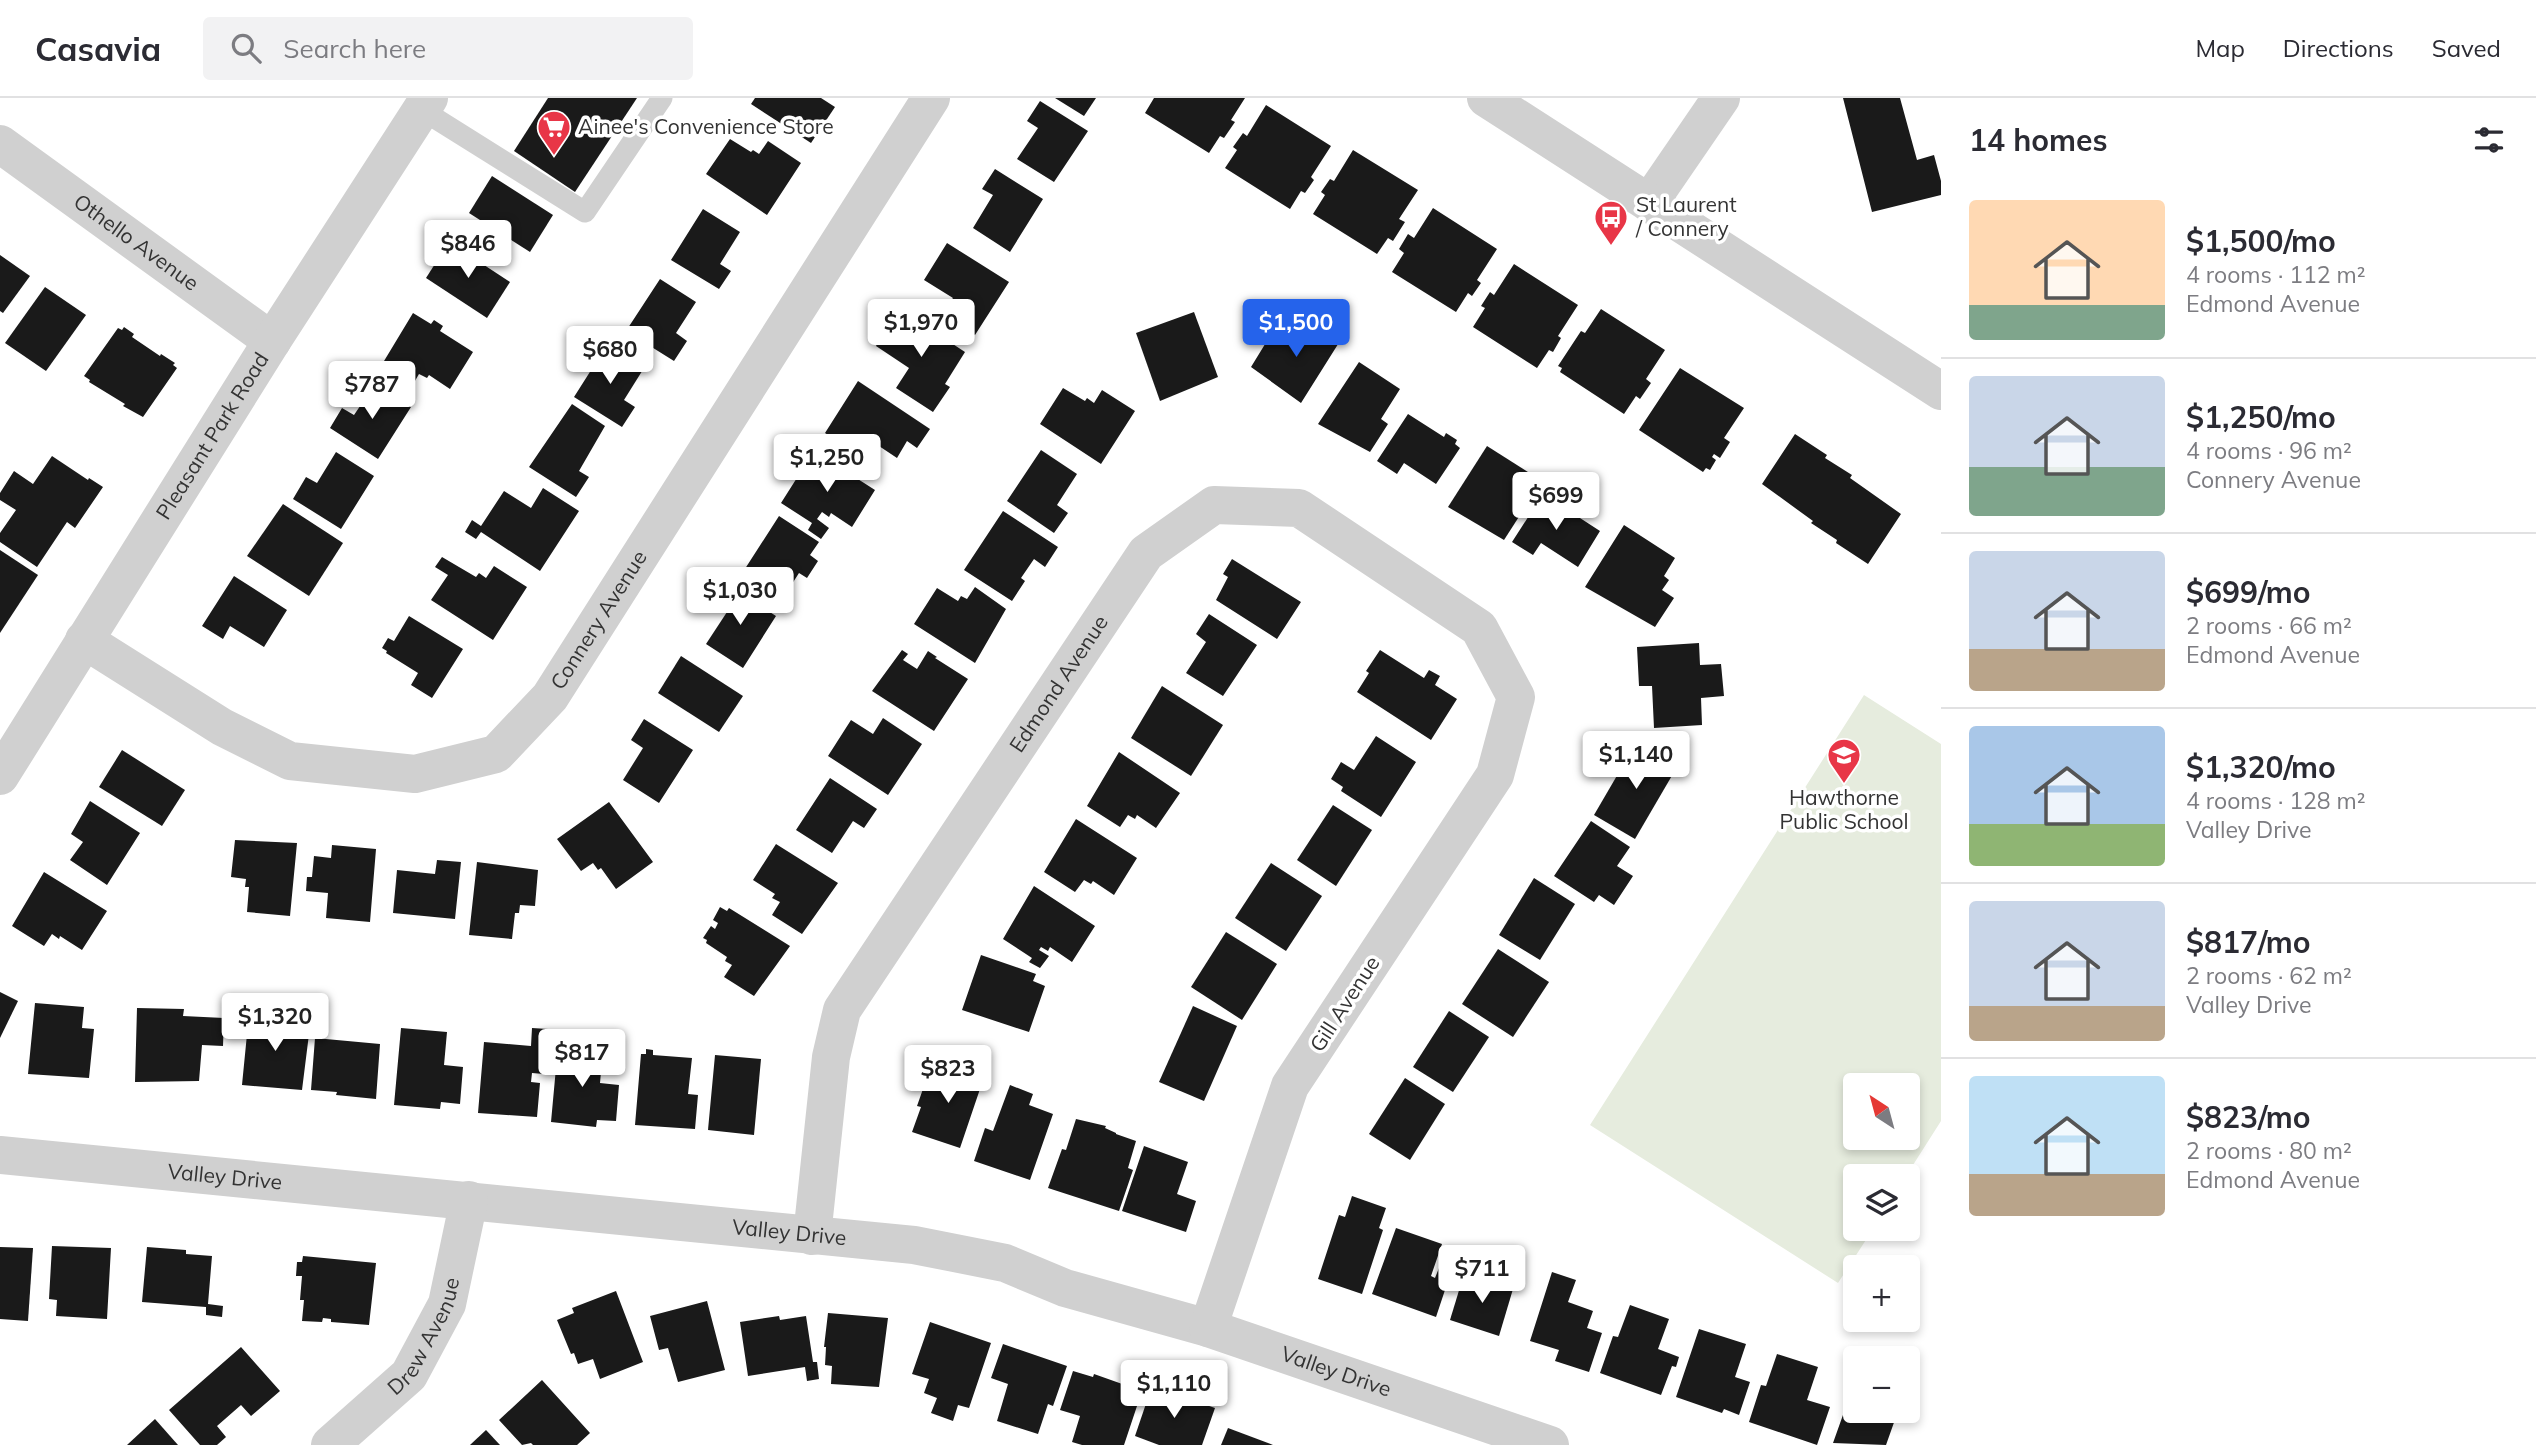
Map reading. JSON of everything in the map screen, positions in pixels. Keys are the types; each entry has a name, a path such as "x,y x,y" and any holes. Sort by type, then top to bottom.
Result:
{"street":[{"name":"Connery Avenue","path":"84,640 222,727 290,761 415,774 496,754 550,697 931,98"},
{"path":"1486,98 1941,391"},
{"path":"1649,203 1721,98"},
{"name":"Pleasant Park Road","path":"0,776 272,341 425,104"},
{"name":"Othello Avenue","path":"0,144 272,341"},
{"name":"Edmond Avenue","path":"812,1236 831,1057 842,1010 1146,553 1214,505 1299,508 1479,628 1516,697"},
{"name":"Gill Avenue","path":"1208,1328 1290,1086 1495,775 1516,697"},
{"name":"Valley Drive","path":"0,1154 914,1245 1005,1263 1065,1287 1208,1328 1550,1445"},
{"name":"Drew Avenue","path":"330,1445 409,1375 447,1304 469,1200"}],"lane":[{"path":"425,104 586,212 662,98"}],"shaded area":[{"path":"1864,695 1941,744 1941,1121 1914,1164 1843,1164 1843,1241 1865,1241 1856,1255 1843,1255 1843,1275 1838,1283 1590,1125"}],"building":[{"path":"548,98 637,98 575,192 514,151"},
{"path":"755,98 821,98 835,107 811,143 751,104"},
{"path":"1055,98 1096,98 1084,116"},
{"path":"1154,98 1245,98 1231,120 1235,122 1224,138 1220,136 1209,153 1145,113"},
{"path":"1843,98 1900,98 1917,160 1934,155 1941,181 1941,195 1872,212"},
{"path":"1040,101 1088,131 1054,182 1017,159 1038,128 1027,121"},
{"path":"1266,105 1331,146 1311,177 1314,180 1305,193 1301,191 1290,209 1225,168 1237,150 1233,147 1243,133 1247,136"},
{"path":"730,139 759,154 768,141 801,163 767,215 706,174"},
{"path":"1353,150 1418,190 1399,219 1405,222 1393,241 1388,238 1377,254 1313,214 1325,195 1321,192 1330,179 1334,181"},
{"path":"995,169 1043,199 1010,252 973,228 993,195 982,189"},
{"path":"492,176 553,215 530,252 469,213"},
{"path":"1433,208 1497,249 1477,280 1481,283 1472,296 1468,293 1456,312 1392,272 1404,253 1399,249 1408,234 1414,238"},
{"path":"703,209 740,232 720,264 731,271 719,289 671,260"},
{"path":"449,242 510,282 487,318 426,278"},
{"path":"947,243 1009,282 975,335 942,314 953,298 924,280"},
{"path":"0,255 30,276 3,313 0,311"},
{"path":"1514,264 1578,305 1558,336 1561,338 1553,352 1549,350 1537,368 1473,327 1485,308 1481,306 1490,292 1494,295"},
{"path":"660,279 696,302 676,333 687,341 674,361 626,331"},
{"path":"45,287 86,315 46,371 5,343"},
{"path":"1601,309 1665,350 1646,379 1651,383 1640,399 1636,396 1624,414 1560,372 1562,368 1558,366 1581,331 1585,333"},
{"path":"901,310 965,352 945,384 950,387 933,412 896,388 909,368 876,346 890,319 893,321"},
{"path":"1194,312 1218,377 1160,401 1136,333"},
{"path":"413,313 431,324 434,320 443,326 440,331 473,352 450,389 429,375 427,378 419,374 412,386 381,366"},
{"path":"1304,318 1340,341 1301,403 1251,367 1270,336 1283,344 1287,337 1291,339"},
{"path":"124,327 134,334 132,337 175,363 173,365 177,368 143,417 123,406 125,404 89,382 84,376 118,328 122,330"},
{"path":"607,345 644,368 624,400 635,407 622,427 574,397"},
{"path":"1359,362 1400,389 1381,419 1388,424 1370,452 1318,424"},
{"path":"1680,368 1744,408 1724,438 1730,442 1720,458 1714,454 1712,457 1716,460 1710,470 1706,468 1703,472 1639,430"},
{"path":"858,381 930,429 917,448 907,441 897,458 876,444 873,447 866,443 858,455 825,433"},
{"path":"375,384 411,407 378,459 330,428 342,408 354,415"},
{"path":"1063,388 1085,401 1087,398 1094,403 1102,390 1135,411 1101,464 1040,424"},
{"path":"572,404 605,426 579,471 589,477 576,497 529,467"},
{"path":"1408,414 1444,437 1446,433 1457,440 1455,444 1460,448 1436,484 1404,463 1397,474 1377,461"},
{"path":"1795,434 1827,455 1825,458 1852,475 1850,478 1901,514 1868,564 1836,543 1837,540 1762,484"},
{"path":"1487,446 1542,481 1504,540 1448,507"},
{"path":"1041,450 1077,474 1057,505 1068,513 1054,533 1007,501"},
{"path":"814,451 875,490 852,527 831,513 829,517 822,512 817,519 829,528 821,539 808,530 812,523 781,503"},
{"path":"336,452 374,476 341,529 293,499 306,477 317,483"},
{"path":"52,456 103,487 75,528 67,522 37,567 0,542 0,533 16,510 0,500 0,493 14,471 33,484"},
{"path":"543,488 579,511 540,571 481,532 476,539 465,532 472,520 481,526 504,491 531,508"},
{"path":"1543,494 1600,531 1578,567 1541,543 1533,555 1512,542"},
{"path":"283,504 343,543 309,596 247,556"},
{"path":"1003,511 1058,547 1045,567 1034,559 1021,578 1025,581 1012,601 964,570"},
{"path":"779,516 819,542 810,555 818,561 807,578 799,573 781,601 741,575"},
{"path":"1624,525 1675,558 1664,576 1669,580 1662,590 1674,598 1655,627 1585,587"},
{"path":"0,550 38,575 0,633"},
{"path":"442,557 476,577 479,573 486,578 494,566 527,587 493,640 431,600 448,575 435,567"},
{"path":"1232,559 1301,602 1277,639 1216,600 1228,577 1223,574"},
{"path":"234,576 287,610 264,647 230,626 223,639 202,626"},
{"path":"728,585 776,616 743,668 706,644 727,612 715,605"},
{"path":"975,587 1006,609 975,663 914,624 937,588 958,601 961,596 967,599"},
{"path":"1209,614 1257,645 1223,696 1186,673 1206,642 1196,634"},
{"path":"409,616 463,649 432,698 411,685 418,673 382,648 388,638 394,641"},
{"path":"1699,643 1700,665 1721,664 1724,696 1701,698 1702,725 1654,728 1652,686 1639,686 1637,647"},
{"path":"902,650 908,654 903,660 917,669 928,651 968,679 934,731 872,691"},
{"path":"1380,650 1424,678 1429,670 1440,676 1435,685 1457,699 1431,740 1357,692 1369,673 1366,671"},
{"path":"681,656 743,696 719,732 658,693"},
{"path":"1162,686 1223,725 1191,776 1131,738"},
{"path":"883,718 922,744 888,795 828,756 851,720 873,734"},
{"path":"644,719 693,750 659,803 623,780 643,748 631,740"},
{"path":"1376,736 1416,762 1381,817 1341,791 1343,787 1331,779 1341,762 1354,770"},
{"path":"1636,743 1677,767 1635,839 1594,815"},
{"path":"122,750 185,790 162,826 99,787"},
{"path":"1119,752 1180,793 1156,828 1137,815 1135,819 1128,815 1120,827 1087,806"},
{"path":"830,778 877,809 864,828 853,821 832,853 796,830"},
{"path":"90,801 140,833 107,885 70,860 83,842 71,834"},
{"path":"609,802 653,862 616,889 601,868 598,870 593,863 581,871 557,839"},
{"path":"1333,805 1372,830 1336,886 1297,860"},
{"path":"1076,819 1137,858 1114,895 1093,881 1091,884 1084,880 1075,892 1044,872"},
{"path":"1591,821 1630,847 1617,866 1633,876 1614,905 1599,895 1594,902 1554,876"},
{"path":"235,840 297,843 290,916 247,912 249,887 245,887 246,879 231,877"},
{"path":"776,844 838,883 802,934 772,915 780,902 772,898 775,894 753,880"},
{"path":"332,845 376,849 370,922 326,918 328,893 306,891 307,877 312,877 314,856 331,858"},
{"path":"437,860 461,862 455,919 393,913 397,870 435,874"},
{"path":"477,862 538,870 535,906 520,905 519,913 515,913 512,939 469,935"},
{"path":"1271,863 1322,896 1286,951 1235,918"},
{"path":"44,872 107,911 82,950 52,934 44,946 12,926"},
{"path":"1534,878 1575,904 1540,960 1499,935"},
{"path":"1034,886 1095,926 1072,962 1050,947 1048,951 1041,947 1039,950 1049,956 1040,968 1029,962 1032,958 1003,939"},
{"path":"720,907 727,911 729,908 790,946 754,996 724,977 732,965 725,961 727,957 703,938 711,926 715,929 718,923 713,920"},
{"path":"1226,932 1277,964 1242,1020 1191,987"},
{"path":"1498,949 1549,982 1513,1037 1462,1004"},
{"path":"981,955 1036,974 1033,981 1045,986 1029,1032 962,1010"},
{"path":"0,992 18,1001 0,1038"},
{"path":"35,1003 84,1007 82,1028 94,1029 89,1078 28,1074"},
{"path":"1193,1006 1237,1026 1204,1101 1159,1082"},
{"path":"137,1008 184,1009 183,1016 224,1018 223,1046 202,1045 199,1081 135,1082"},
{"path":"1449,1011 1489,1037 1453,1092 1413,1067"},
{"path":"249,1014 299,1018 298,1033 309,1034 302,1090 242,1085"},
{"path":"401,1028 447,1032 444,1065 463,1067 460,1104 441,1102 440,1109 394,1105"},
{"path":"532,1028 548,1029 544,1074 532,1073 531,1082 540,1083 537,1117 478,1113 484,1042 531,1046"},
{"path":"315,1038 380,1044 376,1099 311,1090"},
{"path":"558,1046 603,1050 600,1083 619,1085 616,1121 597,1120 596,1127 551,1122"},
{"path":"646,1049 653,1050 653,1055 692,1058 688,1094 698,1095 695,1129 635,1125 641,1054 646,1054"},
{"path":"715,1055 761,1059 754,1135 708,1130"},
{"path":"955,1063 981,1072 976,1085 981,1086 960,1148 912,1132 921,1107 917,1106 930,1069 951,1076"},
{"path":"1405,1078 1445,1104 1410,1160 1369,1134"},
{"path":"1010,1085 1033,1094 1029,1105 1053,1114 1030,1180 974,1161 985,1128 993,1131"},
{"path":"1076,1119 1106,1126 1105,1128 1116,1134 1136,1141 1128,1168 1133,1170 1119,1211 1048,1188 1062,1149 1066,1150"},
{"path":"1144,1146 1188,1162 1177,1194 1196,1201 1186,1232 1122,1211"},
{"path":"1352,1196 1386,1208 1379,1228 1383,1230 1362,1294 1318,1279 1339,1215 1345,1217"},
{"path":"1396,1228 1442,1244 1431,1276 1435,1278 1439,1268 1451,1272 1436,1317 1372,1294"},
{"path":"52,1246 111,1248 107,1319 56,1316 57,1300 49,1299"},
{"path":"0,1247 33,1248 28,1321 0,1319"},
{"path":"147,1247 186,1250 186,1254 212,1256 208,1304 223,1306 222,1317 206,1315 206,1307 142,1302"},
{"path":"303,1256 376,1263 369,1325 331,1322 331,1319 323,1318 322,1322 302,1321 302,1276 296,1276 297,1262 302,1262"},
{"path":"1552,1272 1576,1280 1568,1302 1593,1311 1587,1328 1602,1333 1589,1372 1555,1361 1559,1350 1530,1341"},
{"path":"1464,1274 1513,1289 1499,1336 1450,1320"},
{"path":"616,1291 643,1362 600,1379 593,1359 578,1364 557,1320 574,1313 572,1308"},
{"path":"707,1301 725,1370 678,1382 668,1348 659,1350 650,1316"},
{"path":"1630,1305 1669,1319 1658,1349 1679,1357 1676,1367 1672,1366 1661,1395 1600,1373 1613,1336 1618,1337"},
{"path":"828,1313 888,1318 879,1387 831,1384 832,1366 825,1365 824,1347"},
{"path":"779,1316 780,1320 806,1316 813,1362 817,1362 819,1379 807,1381 805,1367 748,1376 740,1322"},
{"path":"930,1322 991,1343 969,1408 958,1405 953,1421 931,1413 937,1398 924,1393 929,1379 912,1374"},
{"path":"1699,1329 1746,1344 1735,1377 1750,1382 1739,1415 1724,1409 1722,1413 1676,1397"},
{"path":"1003,1344 1067,1366 1053,1406 1048,1404 1038,1434 997,1421 1008,1384 991,1378"},
{"path":"241,1347 280,1391 251,1416 241,1405 217,1426 226,1437 217,1445 200,1445 169,1410"},
{"path":"1777,1354 1818,1367 1807,1400 1830,1407 1817,1445 1749,1422 1761,1385 1766,1386"},
{"path":"1073,1371 1093,1377 1094,1374 1142,1391 1124,1445 1082,1445 1072,1442 1080,1416 1060,1410"},
{"path":"542,1380 590,1433 577,1445 522,1445 499,1420"},
{"path":"1152,1386 1215,1408 1202,1445 1159,1445 1135,1436"},
{"path":"1843,1415 1843,1423 1894,1423 1886,1445 1833,1443"},
{"path":"155,1419 178,1445 127,1445"},
{"path":"1228,1428 1273,1445 1221,1445"},
{"path":"486,1430 500,1445 470,1445"}],"place":[{"name":"Ainee's Convenience Store","path":"554,157"},
{"name":"St Laurent / Connery","path":"1611,247"},
{"name":"Hawthorne Public School","path":"1844,785"}]}
